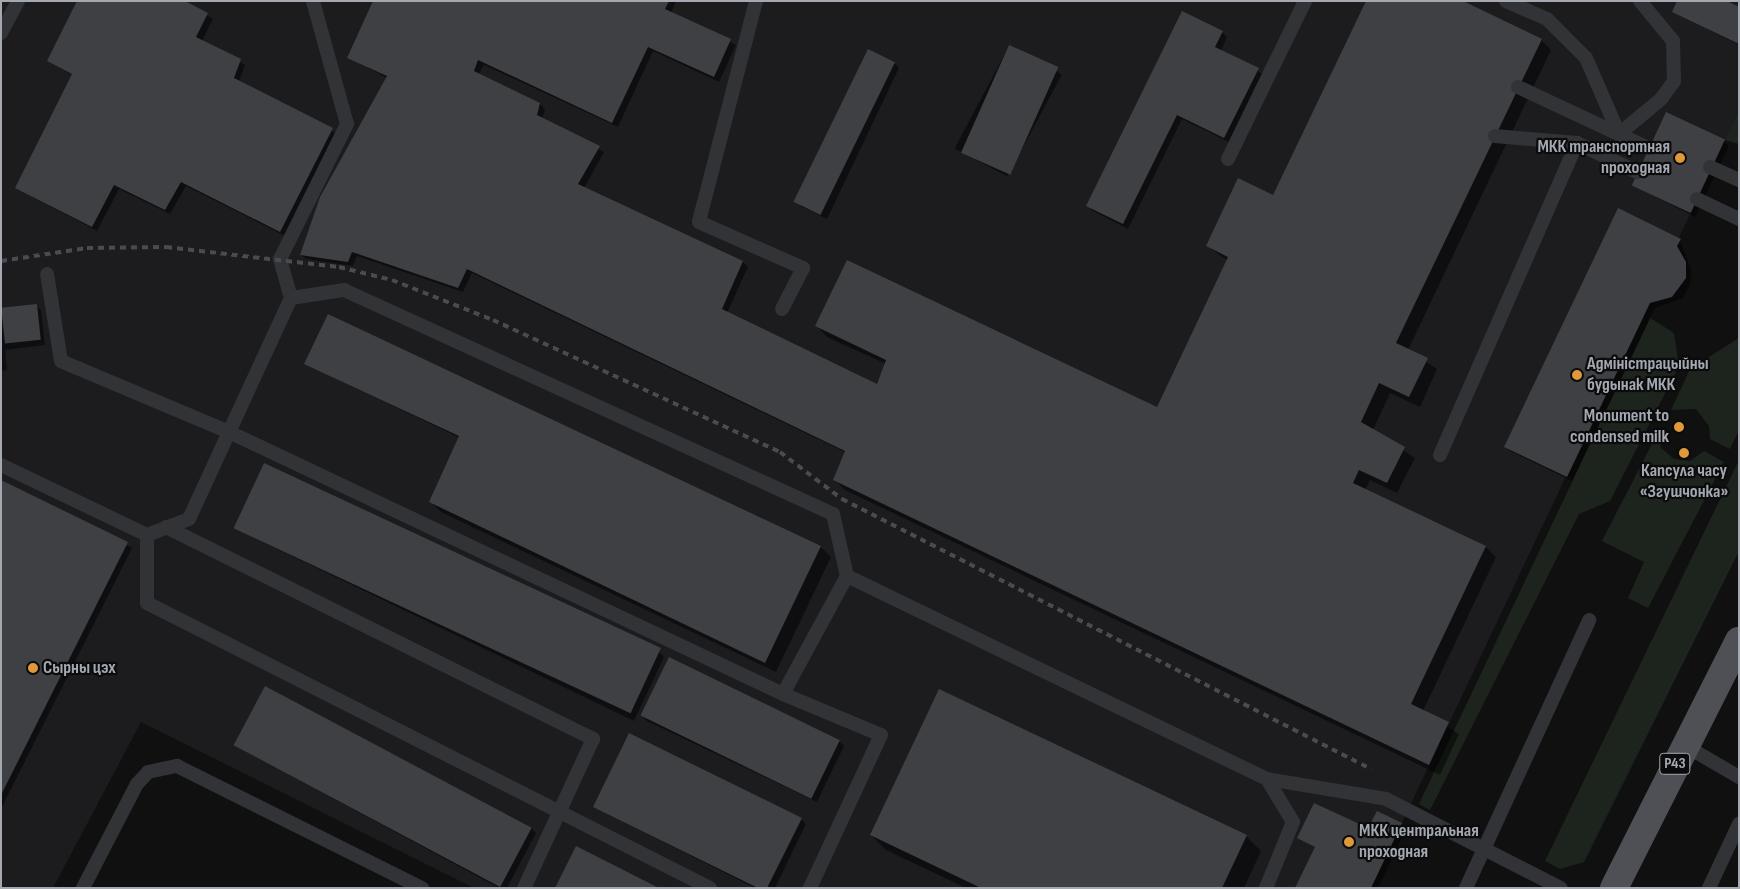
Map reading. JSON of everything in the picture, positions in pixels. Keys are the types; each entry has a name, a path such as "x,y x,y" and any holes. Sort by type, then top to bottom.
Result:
{"main road":[{"name":"Р43","path":"1614,888 1684,745 1739,641"}],"lane":[{"path":"1,34 18,1"},
{"path":"1,465 147,535 189,519 291,298 280,259 347,124 313,1"},
{"path":"756,1 699,222 803,268 782,309"},
{"path":"1228,159 1305,1"},
{"path":"1506,1 1546,19 1586,58 1619,134"},
{"path":"1619,134 1661,100 1674,81 1674,41 1640,1"},
{"path":"1518,87 1648,148"},
{"path":"1495,136 1577,143 1637,172"},
{"path":"1440,455 1577,143"},
{"path":"1710,167 1739,180"},
{"path":"1697,199 1739,219"},
{"path":"48,274 61,361 229,432 784,694 881,735 810,888"},
{"path":"291,298 344,290 833,514 847,576 784,694"},
{"path":"166,527 594,739 524,888"},
{"path":"147,535 147,603 710,888"},
{"path":"847,576 1267,779 1386,799 1561,888"},
{"path":"1466,888 1589,620"},
{"path":"1684,745 1739,777"},
{"path":"83,888 137,784 148,772 176,766 422,888"},
{"path":"1266,888 1293,822 1267,779"},
{"path":"1709,888 1739,824"}],"shaded area":[{"path":"1,1 1739,1 1739,111 1371,888 474,888 141,722 53,888 1,888"},
{"path":"1739,111 1739,144 1725,140"},
{"path":"1650,318 1674,333 1679,366 1610,501 1579,514 1430,810 1419,804"},
{"path":"1739,338 1739,430 1730,449 1710,439 1709,426 1696,409 1671,410 1690,369"},
{"path":"1658,432 1661,448 1674,459 1690,461 1704,451 1724,462 1648,608 1628,598 1644,562 1602,541"},
{"path":"1739,460 1739,551 1584,862 1560,869 1545,861"}],"building":[{"path":"77,1 185,1 208,13 196,37 241,59 234,78 333,128 280,232 181,182 165,210 114,185 92,227 15,188 72,74 47,61"},
{"path":"373,1 669,1 665,9 731,39 714,77 648,47 612,123 478,60 474,71 540,103 537,115 600,146 578,184 743,261 722,309 877,384 886,360 815,326 847,260 1157,407 1228,257 1206,246 1238,178 1273,195 1366,1 1463,1 1542,39 1396,343 1428,358 1409,397 1379,383 1361,422 1405,447 1387,483 1359,470 1353,483 1486,546 1411,704 1449,722 1429,765 833,480 845,451 467,269 458,288 352,252 348,262 300,255 320,197 387,76 347,58"},
{"path":"1677,1 1727,1 1739,7 1739,44 1672,12"},
{"path":"1182,11 1223,31 1215,47 1259,68 1224,138 1177,115 1123,224 1086,206"},
{"path":"1009,45 1058,67 1010,175 961,153"},
{"path":"868,49 895,62 820,215 793,202"},
{"name":"МКК транспортная проходная","path":"1666,112 1725,139 1691,213 1632,185"},
{"name":"Адміністрацыйны будынак МКК","path":"1618,208 1681,239 1677,246 1686,262 1686,278 1672,297 1650,303 1567,477 1504,447"},
{"path":"37,304 41,340 5,344 1,308"},
{"path":"328,314 821,546 765,663 429,502 459,436 304,364"},
{"path":"264,463 661,648 631,713 234,528"},
{"name":"Сырны цэх","path":"1,480 128,542 1,795"},
{"path":"669,657 840,740 811,799 641,715"},
{"path":"265,686 532,828 500,887 234,745"},
{"path":"939,689 1247,835 1222,888 981,888 870,835"},
{"path":"629,733 802,818 767,888 758,888 593,807"},
{"name":"МКК центральная проходная","path":"1314,803 1368,828 1377,811 1402,823 1371,888 1295,888 1315,847 1297,838"},
{"path":"576,846 659,888 555,888"}],"railway":[{"path":"1,261 87,248 166,247 339,267 392,280 493,320 780,452 842,499 1371,769"}],"place":[{"name":"МКК транспортная проходная","path":"1680,158"},
{"name":"Адміністрацыйны будынак МКК","path":"1577,375"},
{"name":"Monument to condensed milk","path":"1679,427"},
{"name":"Капсула часу «Згушчонка»","path":"1684,453"},
{"name":"Сырны цэх","path":"33,668"},
{"name":"МКК центральная проходная","path":"1349,842"}]}
